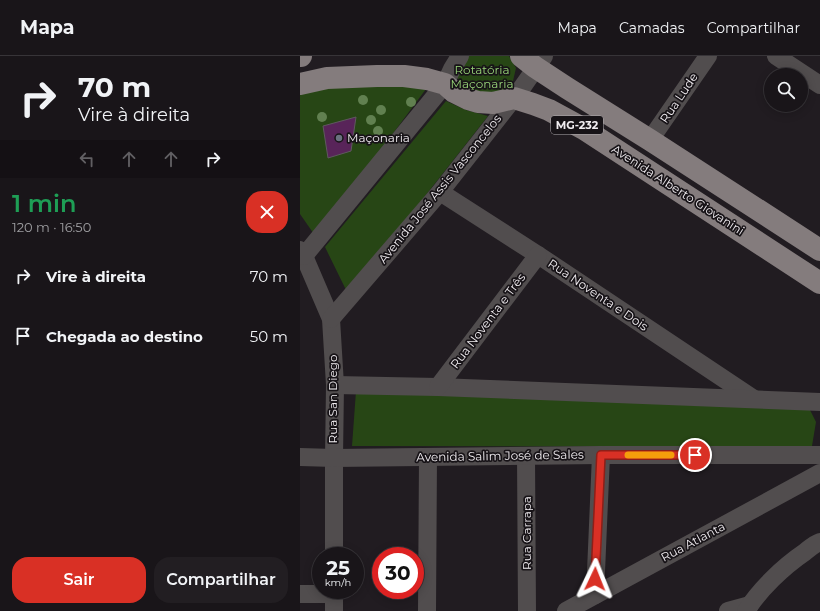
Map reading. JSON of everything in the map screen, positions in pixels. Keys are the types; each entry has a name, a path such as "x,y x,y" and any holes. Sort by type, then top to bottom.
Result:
{"main road":[{"name":"MG-232","path":"533,60 567,88 820,250"},
{"path":"300,84 327,78 404,76 427,79 445,84 454,92 478,102 493,103 514,98"},
{"name":"Avenida Alberto Giovanini","path":"514,98 549,110 584,129 820,283"}],"street":[{"path":"302,253 445,84 460,56"},
{"name":"Rua Lude","path":"650,140 708,56"},
{"path":"776,56 820,85"},
{"name":"Avenida José Assis Vasconcelos","path":"331,319 440,192 514,98 530,77 533,60"},
{"name":"Rua Noventa e Dois","path":"440,192 538,255 754,399"},
{"name":"Rua San Diego","path":"302,253 331,319 336,385 334,547"},
{"name":"Rua Noventa e Três","path":"438,387 538,255"},
{"path":"336,385 438,387 820,402"},
{"path":"595,595 601,455"},
{"name":"Avenida Salim José de Sales","path":"300,457 334,458 601,455 820,456"},
{"name":"Rua Carrapa","path":"526,456 527,611"},
{"path":"427,611 428,457"},
{"name":"Rua Atlanta","path":"566,611 820,473"},
{"path":"728,611 748,608 770,581 791,562 820,542"},
{"path":"300,594 312,595"}],"green space":[{"name":"Rotatória Maçonaria","path":"465,56 509,56 516,68 513,81 505,92 491,98 461,87 457,77"},
{"path":"372,80 426,89 316,237 300,214 300,93"},
{"path":"446,101 466,110 488,116 348,294 325,247"},
{"path":"356,391 809,408 816,422 812,446 801,447 352,446"}],"building":[{"name":"Maçonaria","path":"356,117 351,151 328,158 323,126"}],"slow traffic":[{"path":"628,455 671,455"}],"place":[{"name":"Maçonaria","path":"339,138"}],"route":[{"path":"595,579 601,455 695,455"}]}
